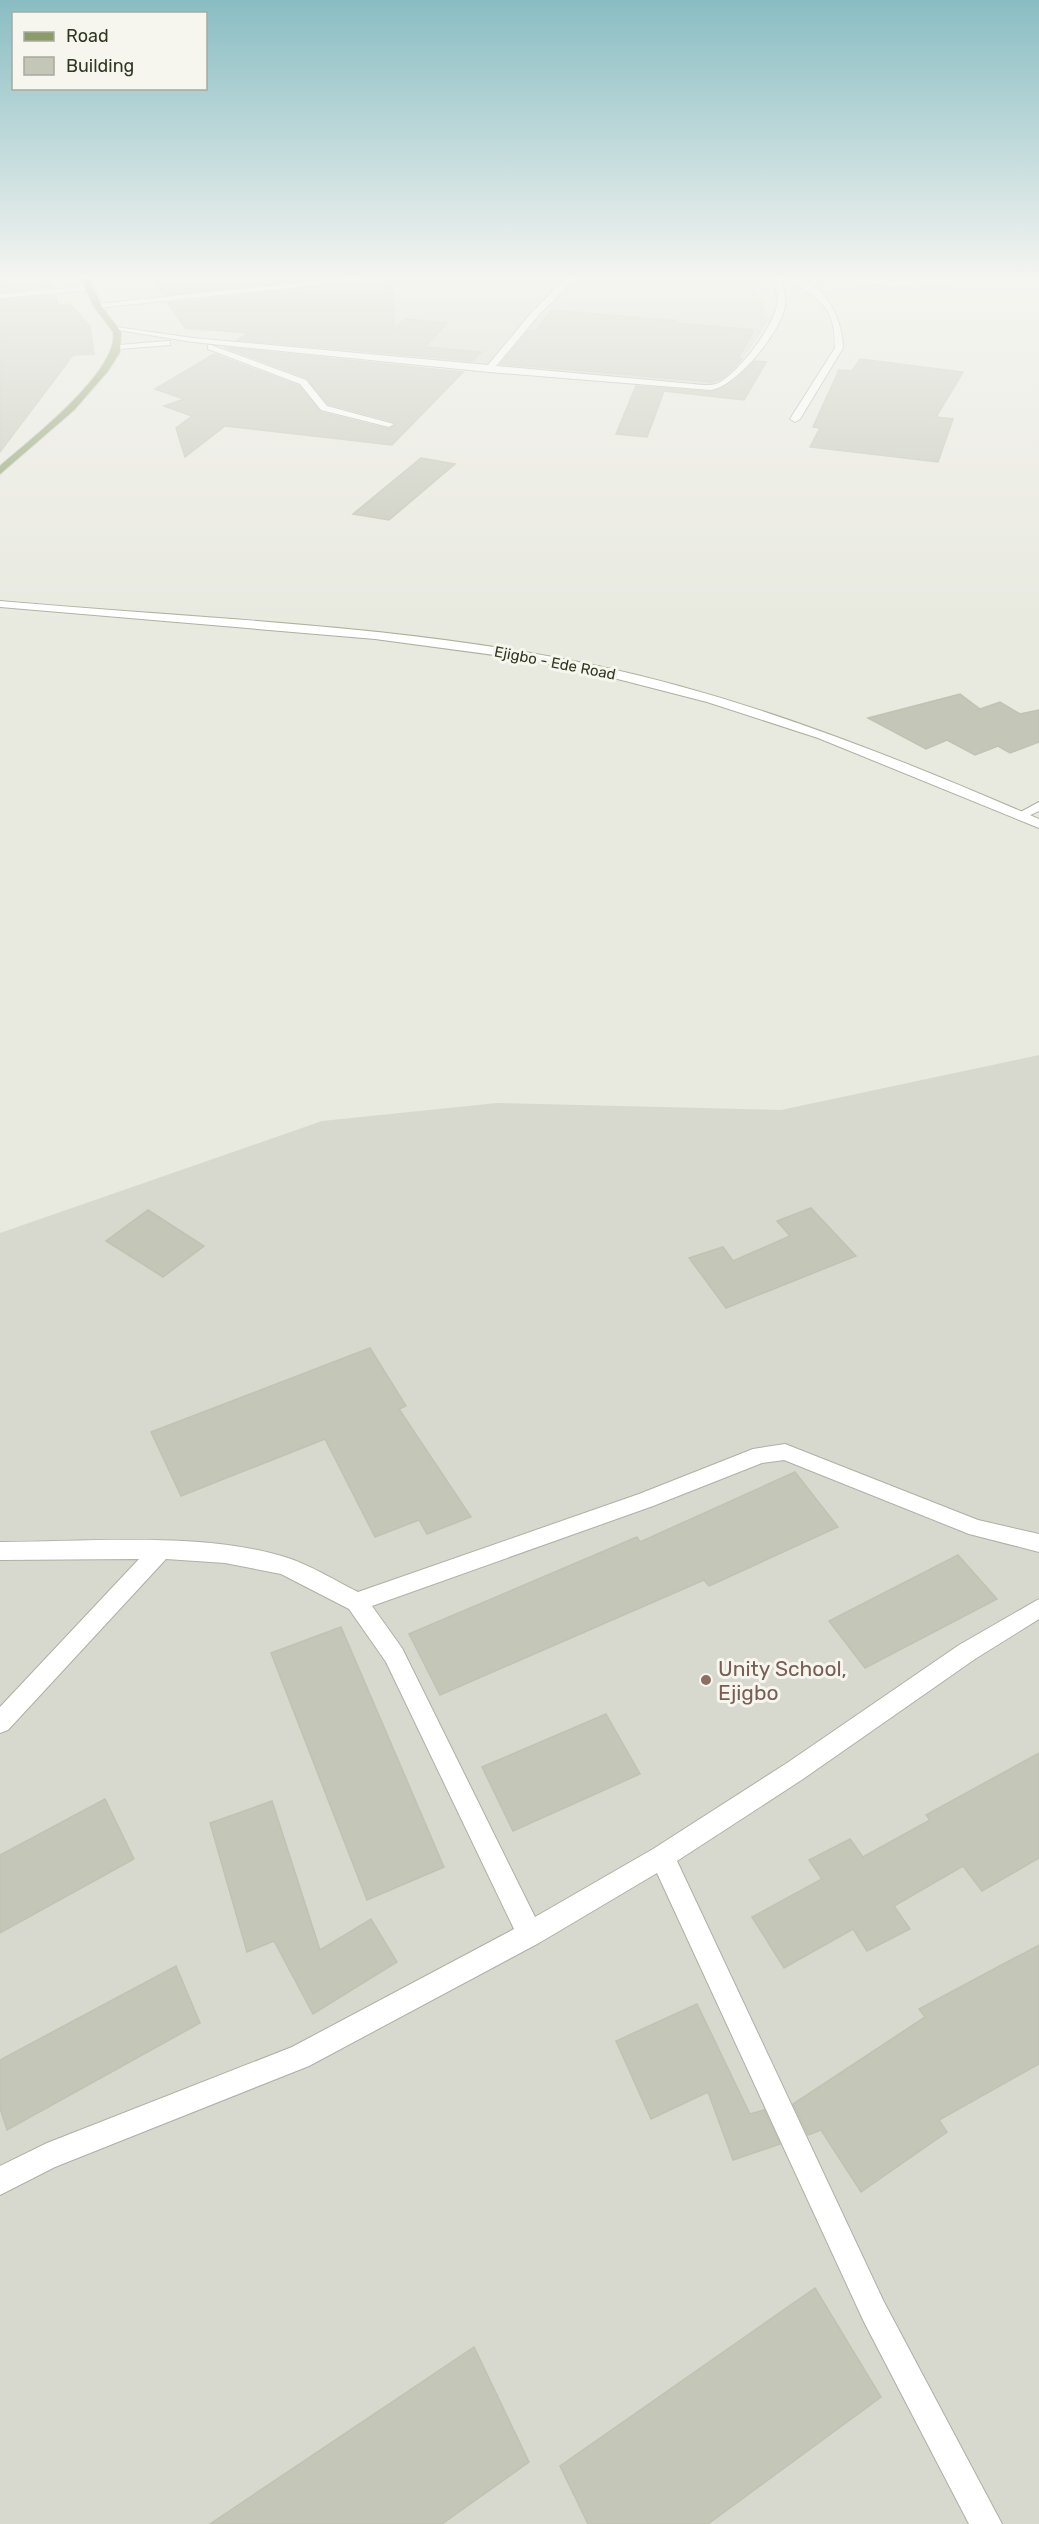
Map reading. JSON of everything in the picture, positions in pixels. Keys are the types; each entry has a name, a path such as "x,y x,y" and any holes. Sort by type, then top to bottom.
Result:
{"main road":[{"path":"0,471 82,396"}],"street":[{"path":"313,396 317,404 324,408 389,424"},
{"path":"795,419 809,396"},
{"name":"Ejigbo - Ede Road","path":"0,606 337,630 467,647 598,670 692,693 896,762 1039,824"},
{"path":"1020,816 1039,806"},
{"path":"357,1602 646,1500 760,1455 785,1452 976,1528 1039,1543"},
{"path":"0,1723 161,1550"},
{"path":"0,1551 161,1550 225,1554 285,1566 357,1602 394,1655 530,1934"},
{"path":"0,2181 48,2157 300,2057 530,1934 662,1857 804,1765 967,1652 1039,1608"},
{"path":"662,1857 874,2312 986,2524"}],"shaded area":[{"path":"1039,1055 1039,2524 0,2524 0,1233 322,1121 497,1103 781,1110"}],"building":[{"path":"0,396 42,396 0,452"},
{"path":"175,396 307,396 320,412 388,429 396,425 395,422 328,404 321,396 440,396 392,445 225,426 185,457 176,428 192,416 164,406 184,399"},
{"path":"632,396 662,396 647,437 616,434"},
{"path":"707,396 746,396 744,400"},
{"path":"827,396 949,396 936,417 953,419 938,462 810,447 820,428 813,427"},
{"path":"421,458 455,464 389,520 353,514"},
{"path":"960,694 980,709 1000,702 1020,714 1039,710 1039,742 1010,753 998,746 975,755 947,740 926,749 868,718"},
{"path":"811,1208 856,1256 726,1308 689,1258 723,1247 733,1261 790,1236 777,1221"},
{"path":"148,1210 204,1246 163,1277 106,1241"},
{"path":"370,1348 406,1406 399,1409 471,1517 427,1534 419,1520 375,1537 325,1439 181,1496 151,1432"},
{"path":"795,1472 838,1527 709,1586 704,1580 440,1695 409,1634 637,1537 640,1542"},
{"path":"958,1555 997,1599 865,1668 829,1621"},
{"path":"341,1627 444,1867 367,1900 271,1653"},
{"path":"606,1714 640,1774 513,1831 482,1767"},
{"path":"1039,1753 1039,1858 982,1891 963,1866 894,1906 910,1929 867,1951 853,1929 784,1968 752,1917 822,1879 809,1860 850,1839 863,1857 930,1820 926,1815"},
{"path":"105,1799 134,1859 0,1933 0,1855"},
{"path":"272,1801 320,1950 371,1919 397,1962 313,2014 274,1941 247,1952 210,1823"},
{"path":"1039,1945 1039,2064 939,2120 947,2132 861,2192 821,2130 808,2135 793,2104 925,2017 919,2009"},
{"path":"176,1966 200,2023 7,2130 0,2108 0,2060"},
{"path":"697,2004 750,2114 764,2110 780,2144 733,2160 708,2092 651,2119 616,2041"},
{"path":"815,2288 881,2397 708,2524 588,2524 560,2466"},
{"path":"474,2347 529,2462 442,2524 210,2524"}],"place":[{"name":"Unity School, Ejigbo","path":"706,1680"}]}
